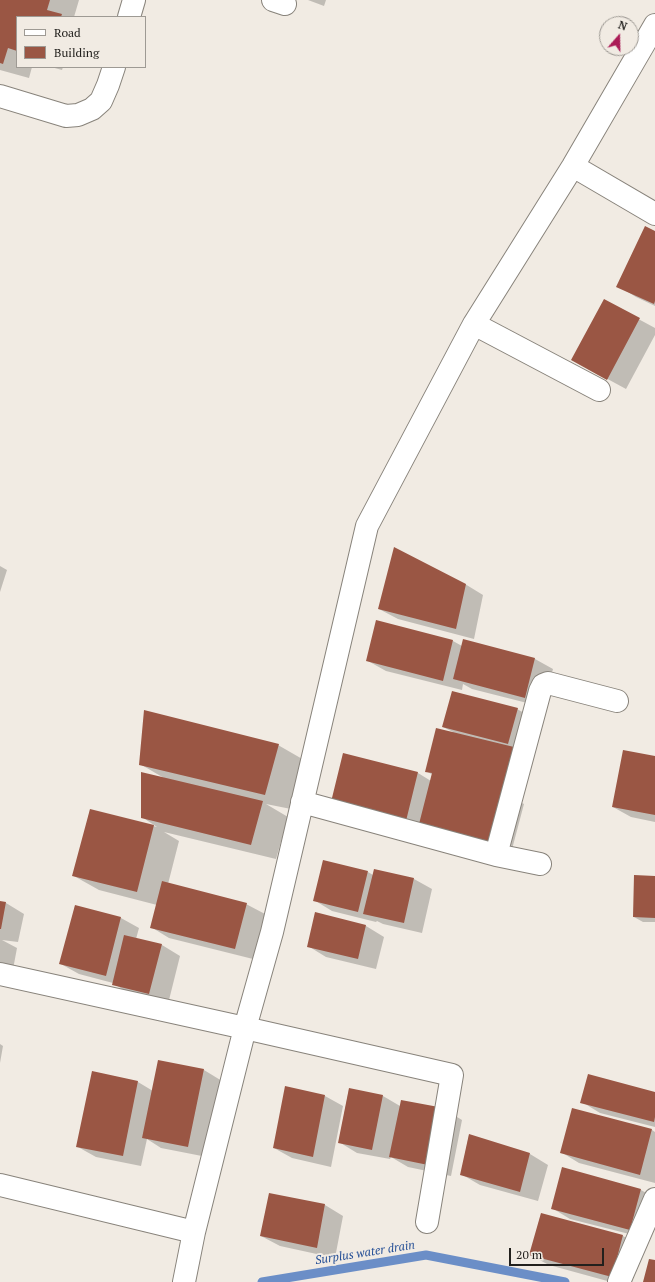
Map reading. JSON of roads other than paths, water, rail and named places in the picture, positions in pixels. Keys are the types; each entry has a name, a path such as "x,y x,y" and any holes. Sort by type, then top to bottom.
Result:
{"street":[{"path":"129,16 134,0"},
{"path":"184,1282 194,1232 245,1028 272,932 366,526 474,324 573,166 655,25"},
{"path":"0,96 66,116 78,115 92,109 100,101 108,85 114,68"},
{"path":"573,166 655,214"},
{"path":"474,324 599,390"},
{"path":"496,855 540,691 543,685 548,683 617,701"},
{"path":"302,802 496,855 540,864"},
{"path":"0,974 452,1075 427,1222"},
{"path":"0,1184 194,1232"},
{"path":"619,1282 655,1199"}],"waterway":[{"name":"Surplus water drain","path":"262,1282 426,1255 565,1282"}]}
